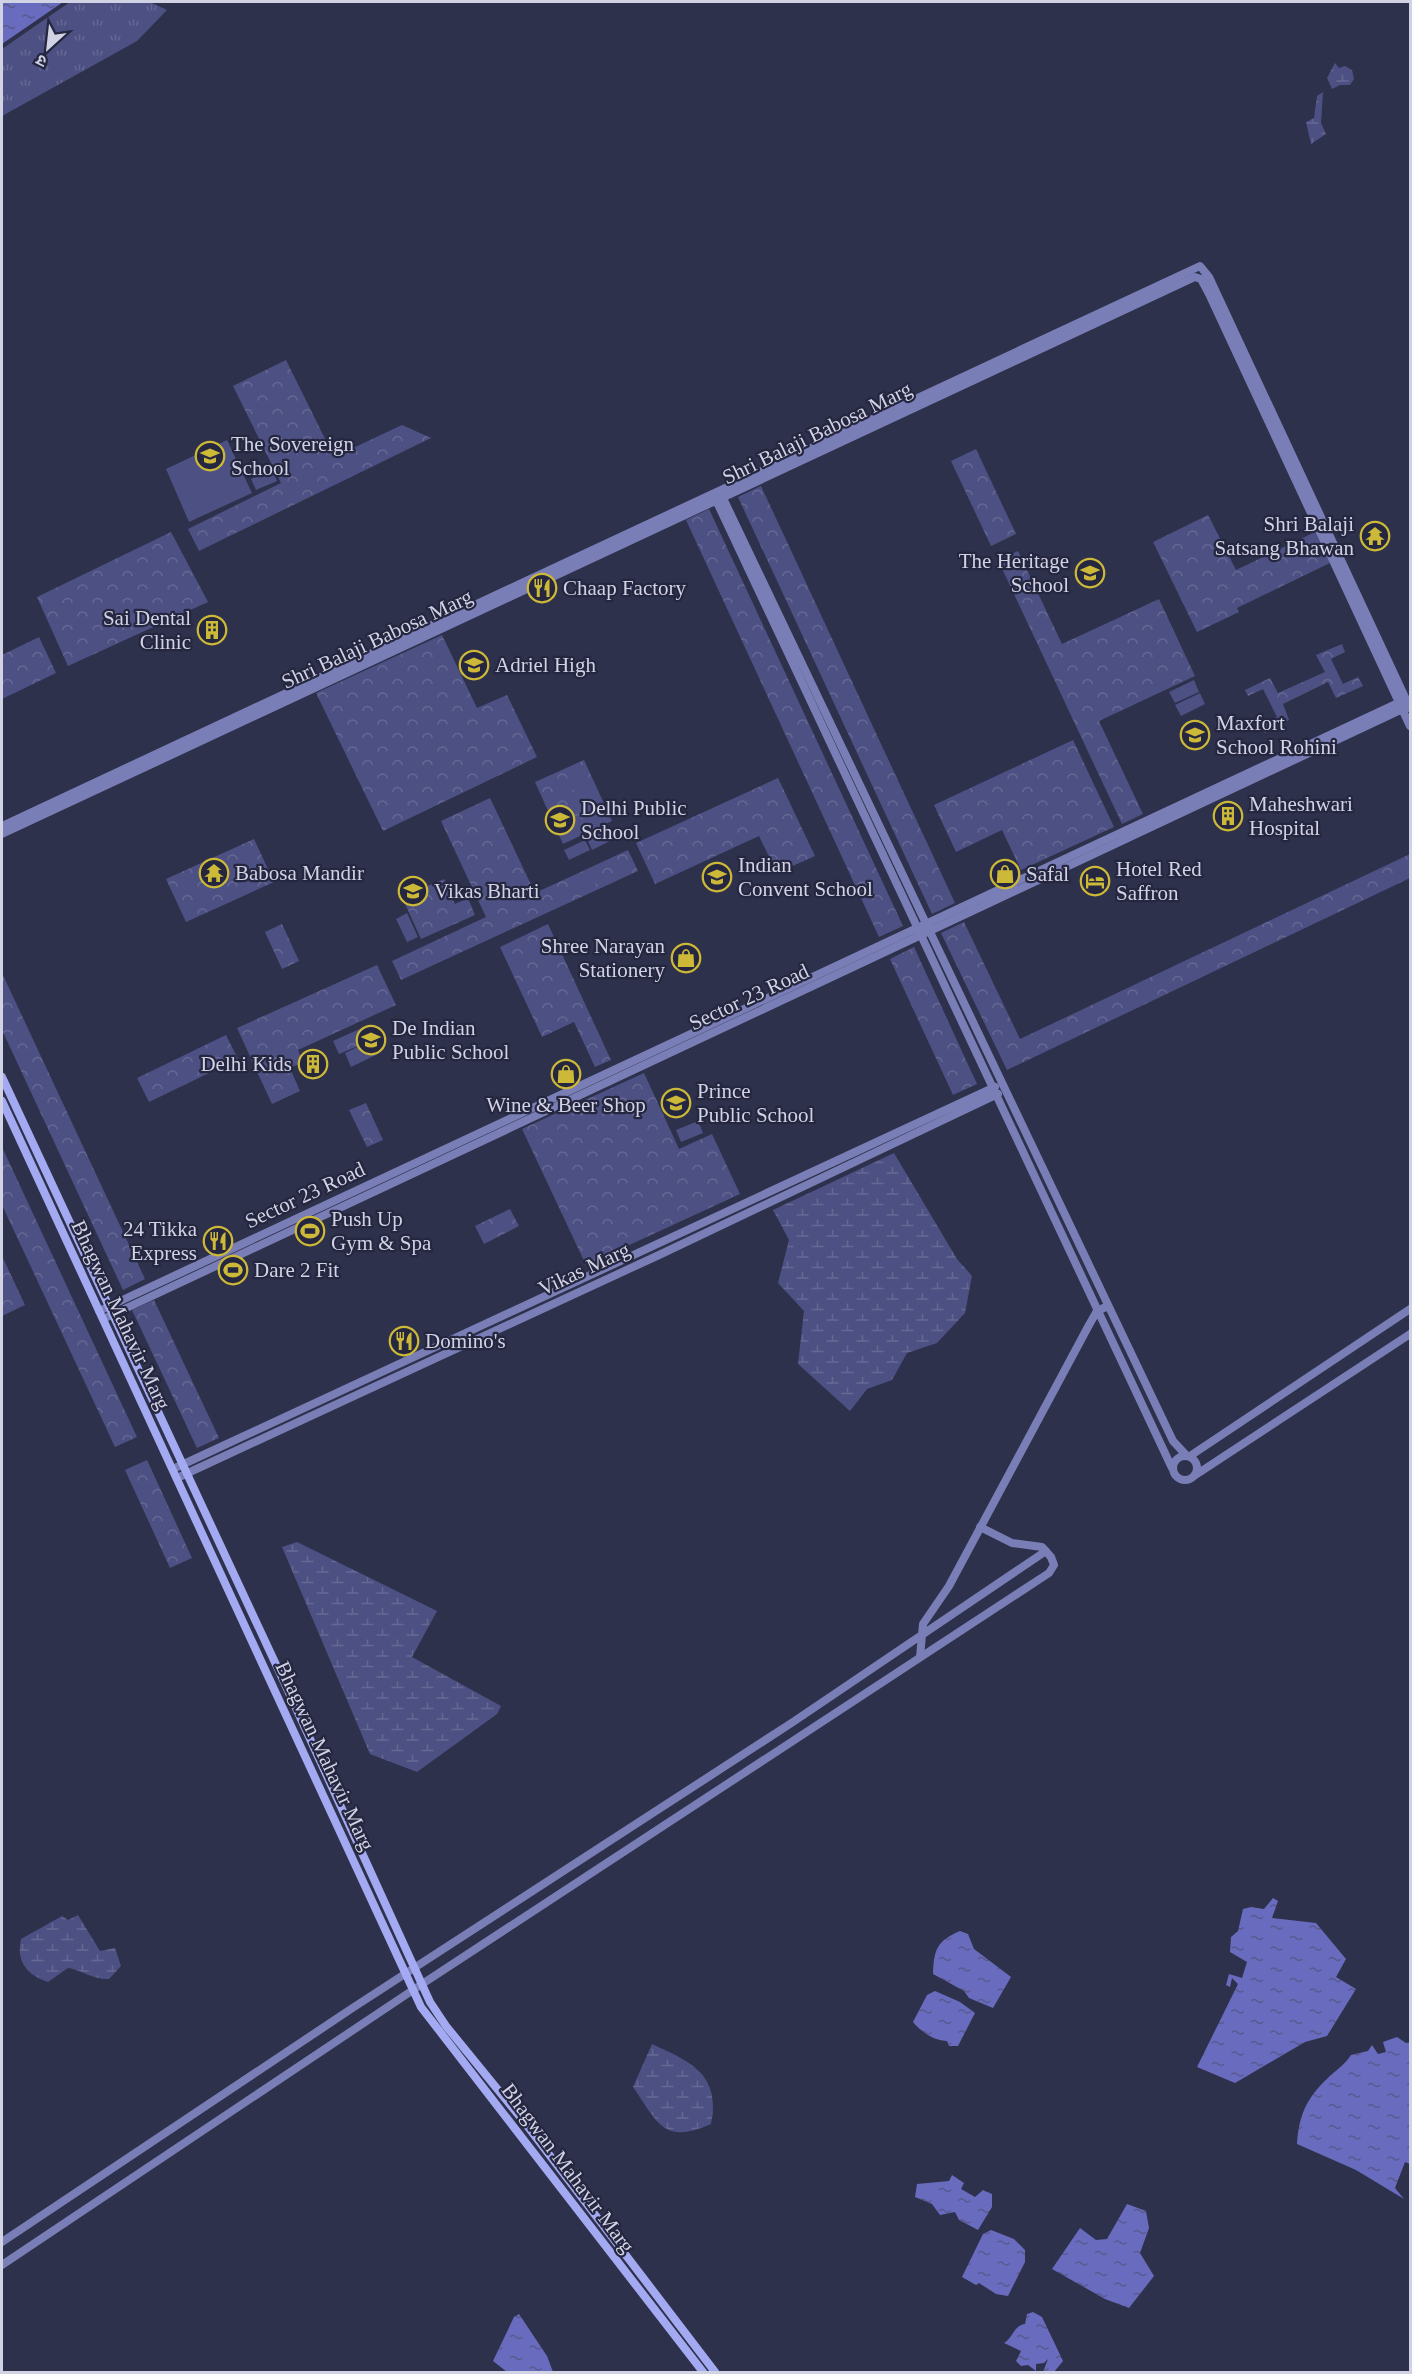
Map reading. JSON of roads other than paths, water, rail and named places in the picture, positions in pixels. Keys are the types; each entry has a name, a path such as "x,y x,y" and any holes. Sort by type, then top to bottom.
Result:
{"main road":[{"name":"Bhagwan Mahavir Marg","path":"2,1077 422,1984 446,2026 525,2124 715,2373"},
{"name":"Bhagwan Mahavir Marg","path":"2,1101 421,2007 703,2373"}],"street":[{"name":"Shri Balaji Babosa Marg","path":"2,834 26,819 1200,266 1209,277 1406,705 1410,726"},
{"name":"Shri Balaji Babosa Marg","path":"2,826 26,819 720,500 1134,303 1186,279 1198,277 1210,296 1406,705"},
{"path":"716,492 1176,1444 1198,1468 1194,1476"},
{"path":"720,500 919,932 1173,1468 1175,1477 1187,1480 1194,1476 1410,1334"},
{"name":"Sector 23 Road","path":"101,1315 1406,705"},
{"name":"Vikas Marg","path":"175,1474 1004,1087"},
{"name":"Vikas Marg","path":"185,1469 658,1255 994,1091"},
{"path":"920,1657 925,1619 944,1594 1097,1311 1108,1306"},
{"path":"1173,1468 1176,1460 1188,1456 1410,1309"},
{"path":"1164,1452 1176,1444"},
{"path":"2,2265 422,1984 1049,1573 1054,1565 1046,1551 1040,1546 1012,1543 981,1527"},
{"path":"2,2242 415,1968 776,1733 1046,1551"},
{"path":"776,1733 784,1746"}],"water":[{"path":"2,2 63,2 2,44"},
{"path":"1273,1898 1278,1901 1272,1918 1316,1923 1346,1959 1336,1977 1356,1989 1327,2036 1305,2042 1235,2083 1197,2067 1238,1984 1232,1978 1230,1987 1226,1985 1229,1974 1242,1978 1247,1962 1230,1952 1231,1937 1238,1931 1243,1909 1251,1907 1264,1909"},
{"path":"960,1931 968,1934 974,1949 1011,1977 993,2008 969,1998 964,1991 933,1974 934,1958 938,1947 946,1938"},
{"path":"935,1991 960,2002 975,2013 958,2046 949,2046 947,2041 929,2035 913,2022 927,1995"},
{"path":"1397,2037 1406,2043 1410,2042 1410,2164 1405,2162 1395,2188 1404,2199 1356,2170 1297,2144 1303,2114 1316,2090 1351,2055 1368,2051 1372,2045 1378,2054 1386,2052 1383,2042"},
{"path":"952,2175 964,2183 961,2189 975,2197 983,2190 992,2194 992,2207 978,2230 959,2220 955,2212 940,2215 932,2204 915,2197 917,2184 949,2181"},
{"path":"1127,2204 1146,2211 1149,2228 1140,2253 1154,2276 1129,2308 1105,2299 1052,2269 1080,2228 1096,2240 1107,2239"},
{"path":"991,2230 1014,2239 1025,2250 1025,2262 1008,2296 996,2294 979,2283 976,2285 962,2277 983,2234"},
{"path":"1033,2312 1042,2317 1063,2361 1054,2372 1043,2372 1048,2359 1044,2363 1036,2364 1036,2371 1028,2365 1021,2366 1016,2361 1021,2351 1004,2343 1018,2327 1025,2324 1027,2314"},
{"path":"519,2314 547,2356 553,2372 507,2372 493,2361 514,2317"}],"place":[{"name":"The Sovereign School","path":"210,456"},
{"name":"Shri Balaji Satsang Bhawan","path":"1375,536"},
{"name":"The Heritage School","path":"1090,573"},
{"name":"Chaap Factory","path":"542,588"},
{"name":"Sai Dental Clinic","path":"212,630"},
{"name":"Adriel High","path":"474,665"},
{"name":"Maxfort School Rohini","path":"1195,735"},
{"name":"Maheshwari Hospital","path":"1228,816"},
{"name":"Delhi Public School","path":"560,820"},
{"name":"Babosa Mandir","path":"214,873"},
{"name":"Safal","path":"1005,874"},
{"name":"Indian Convent School","path":"717,877"},
{"name":"Hotel Red Saffron","path":"1095,881"},
{"name":"Vikas Bharti","path":"413,891"},
{"name":"Shree Narayan Stationery","path":"686,958"},
{"name":"De Indian Public School","path":"371,1040"},
{"name":"Delhi Kids","path":"313,1064"},
{"name":"Wine & Beer Shop","path":"566,1074"},
{"name":"Prince Public School","path":"676,1103"},
{"name":"Push Up Gym & Spa","path":"310,1231"},
{"name":"24 Tikka Express","path":"218,1241"},
{"name":"Dare 2 Fit","path":"233,1270"},
{"name":"Domino's","path":"404,1341"}]}
